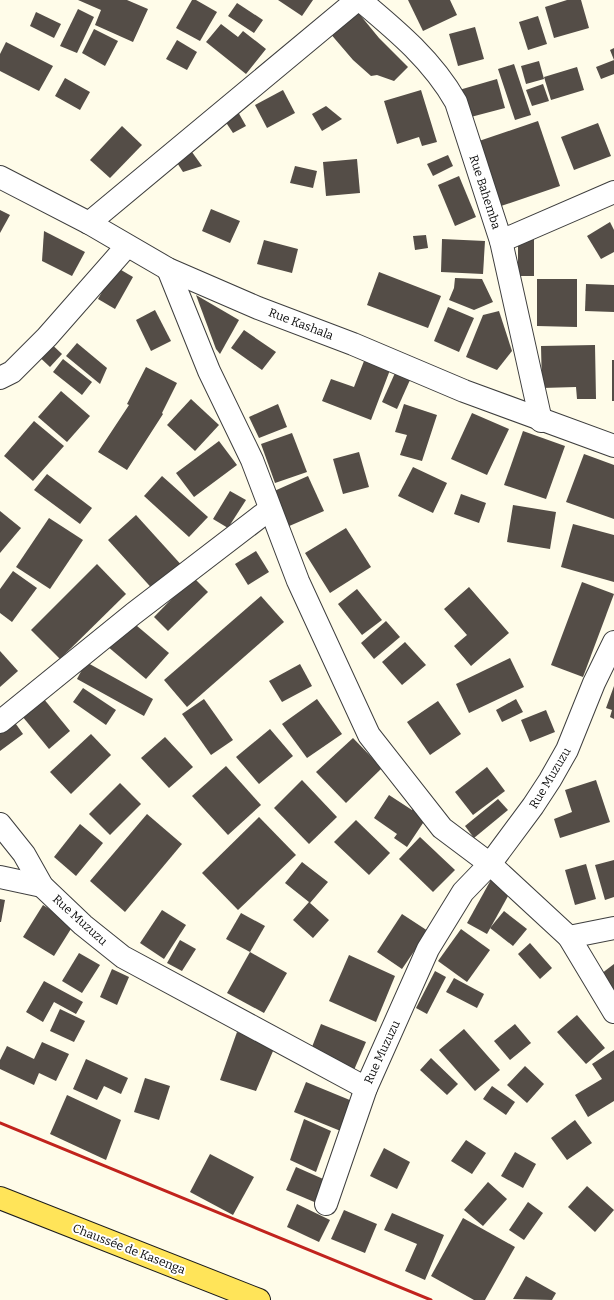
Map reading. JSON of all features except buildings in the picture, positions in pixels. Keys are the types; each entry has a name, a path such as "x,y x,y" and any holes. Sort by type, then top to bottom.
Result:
{"main road":[{"name":"Chaussée de Kasenga","path":"0,1198 259,1300"}],"street":[{"path":"89,223 357,0"},
{"name":"Rue Bahemba","path":"360,0 420,52 445,82 456,102 501,241 541,421"},
{"name":"Rue Kashala","path":"0,176 89,223 168,269 258,308 541,421 614,446"},
{"path":"501,241 614,192"},
{"path":"0,378 12,372 47,336 127,246"},
{"path":"168,269 209,371 252,460 298,581 369,736 442,828 490,864 569,937 614,1012"},
{"path":"0,722 133,614 270,509"},
{"name":"Rue Muzuzu","path":"0,824 24,854 42,886 83,925 123,958 366,1088 428,949 441,925 463,892 490,864 533,806 567,750 594,683 614,642"},
{"path":"0,877 42,886"},
{"path":"569,937 614,928"},
{"path":"326,1204 366,1088"}],"railway":[{"path":"0,1123 431,1300"}]}
